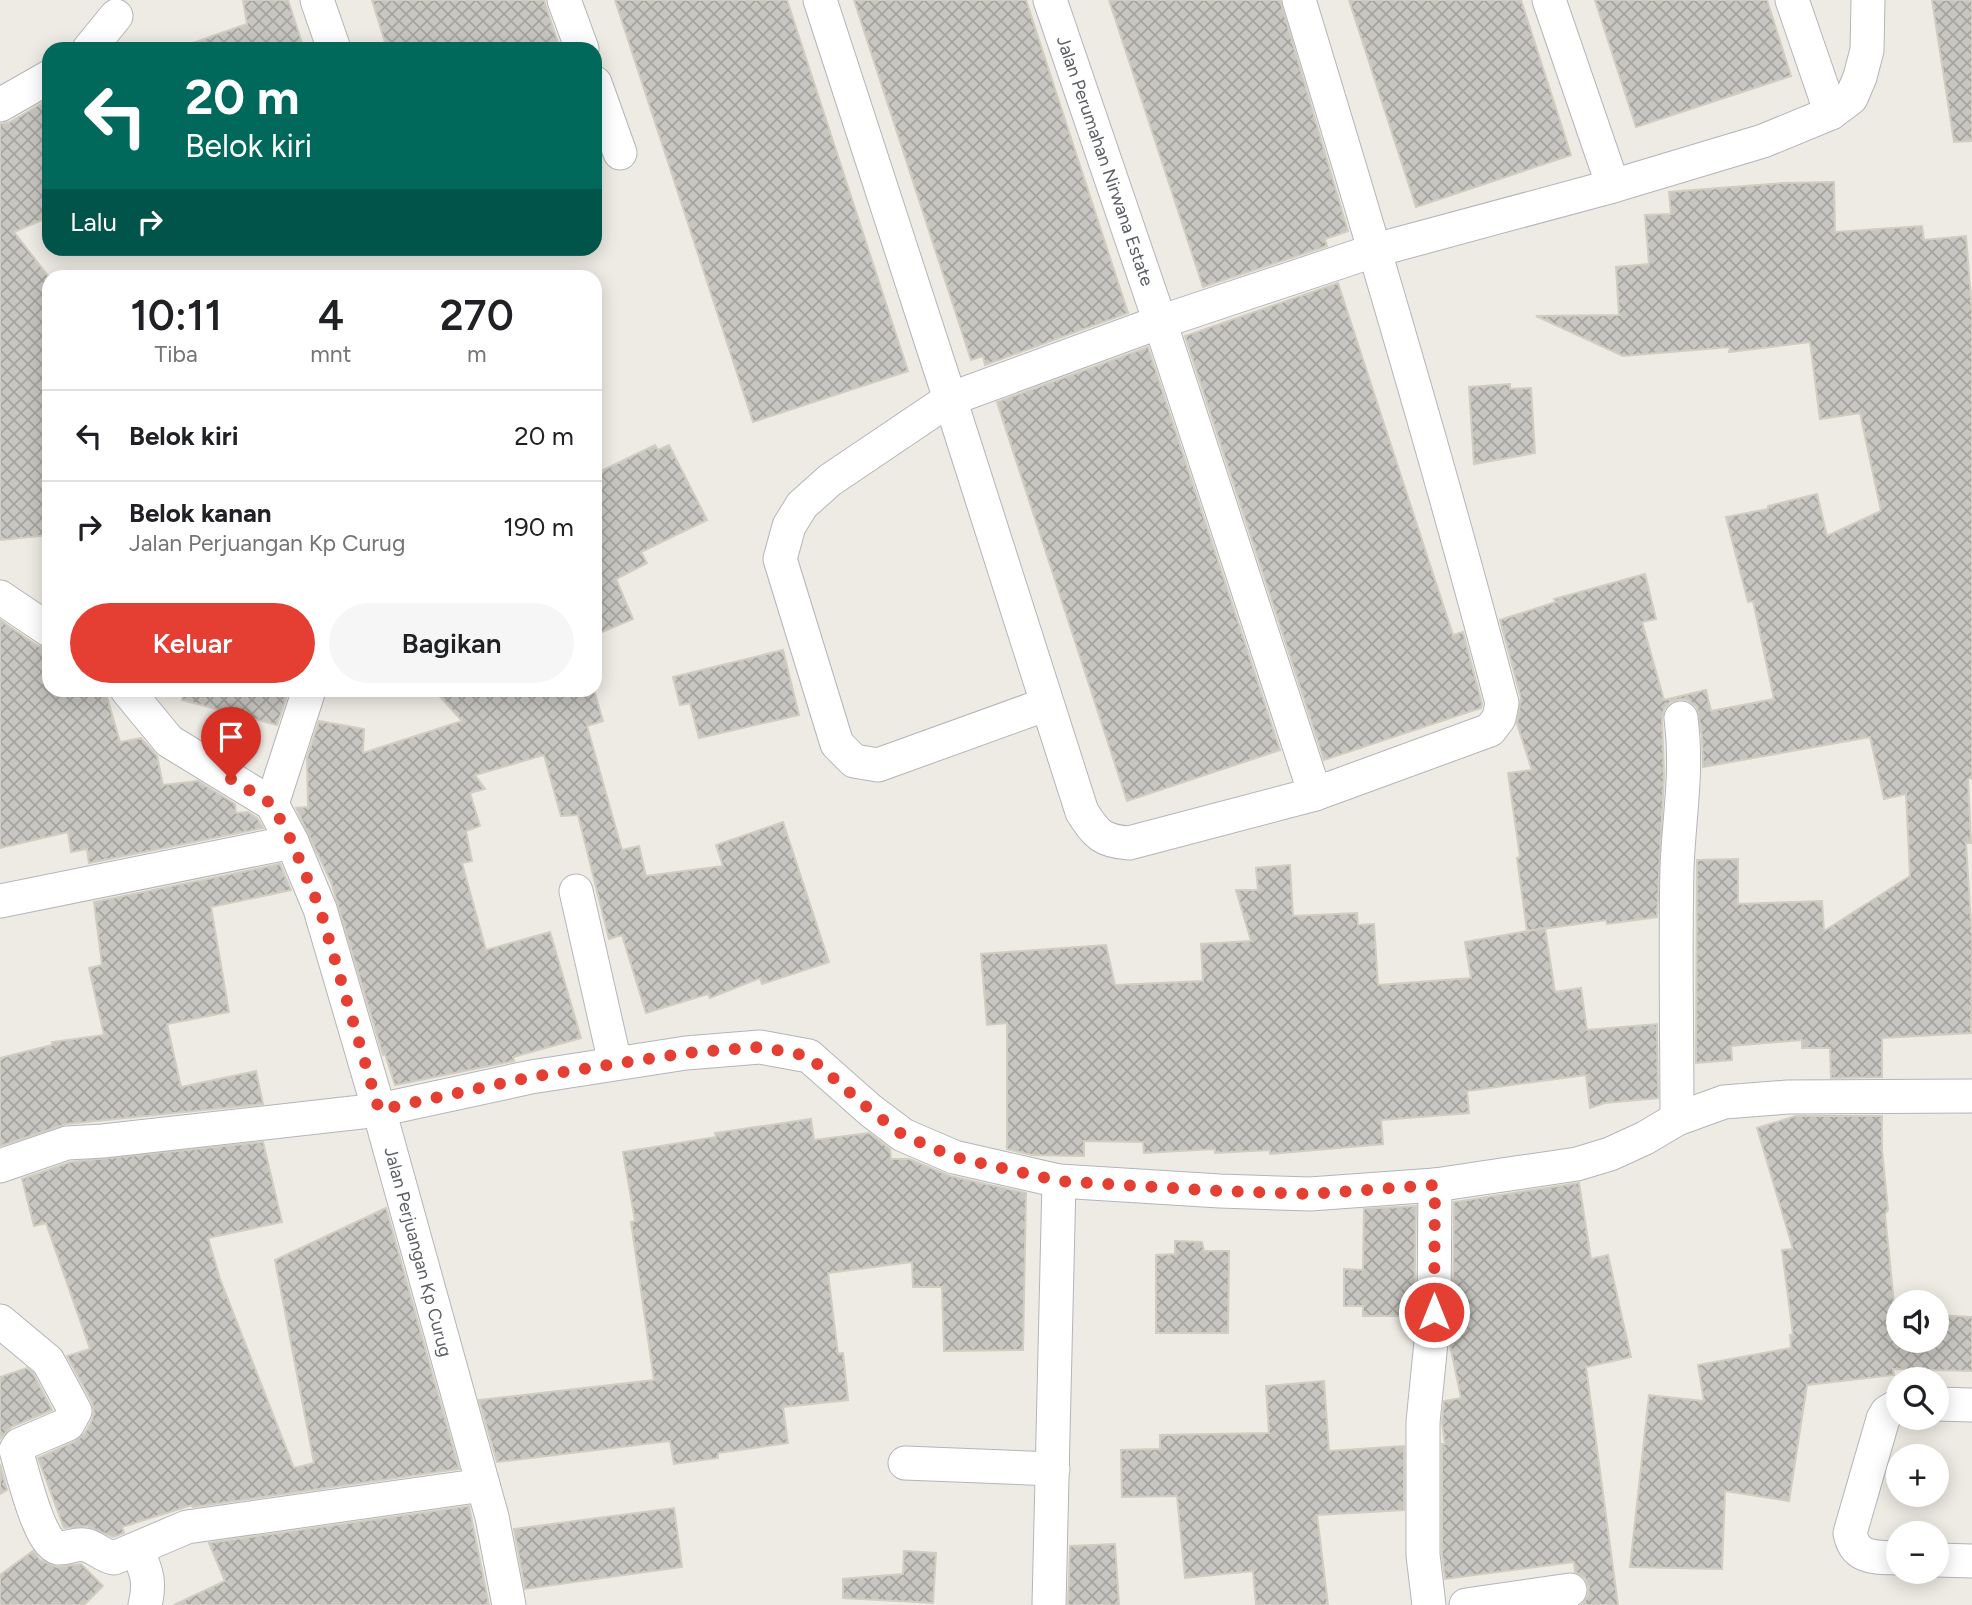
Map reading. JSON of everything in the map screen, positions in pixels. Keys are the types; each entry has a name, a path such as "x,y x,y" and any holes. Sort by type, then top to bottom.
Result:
{"street":[{"path":"317,0 332,42"},
{"path":"564,0 579,42"},
{"path":"820,0 1082,812 1092,828 1107,841 1129,843 1315,794 1490,730 1499,718 1502,703 1464,559 1376,250 1299,0"},
{"name":"Jalan Perumahan Nirwana Estate","path":"1050,0 1160,322 1315,794"},
{"path":"1549,0 1613,186"},
{"path":"1792,0 1830,113"},
{"path":"1047,704 878,765 854,761 837,744 780,559 789,526 802,505 830,480 950,399 1160,322 1376,250 1613,186 1763,141 1830,113 1851,98 1860,78 1867,50 1868,0"},
{"path":"95,42 117,16"},
{"path":"1,100 42,80"},
{"path":"602,102 621,153"},
{"path":"0,597 42,625"},
{"path":"133,697 169,741 272,804 307,697"},
{"path":"1677,1119 1676,910 1685,759 1681,718"},
{"name":"Jalan Perjuangan Kp Curug","path":"272,804 292,842 320,909 492,1517 509,1605"},
{"path":"0,901 292,842"},
{"path":"576,891 615,1063"},
{"path":"0,1166 67,1143 379,1110 531,1077 615,1063 686,1053 760,1047 808,1056 903,1135 954,1157 1059,1181 1220,1191 1310,1194 1435,1185 1577,1164 1610,1154 1677,1119 1724,1102 1775,1098 1972,1096"},
{"path":"1049,1605 1059,1181"},
{"path":"1429,1605 1423,1555 1423,1422 1434,1312 1435,1185"},
{"path":"0,1321 48,1361 75,1411 68,1424 19,1445 16,1450 42,1531 52,1544 59,1548 82,1544 93,1547 104,1556 114,1558 187,1527 483,1485"},
{"path":"1949,1404 1972,1405"},
{"path":"1886,1415 1850,1533 1852,1544 1858,1551 1870,1557 1886,1558"},
{"path":"905,1463 1053,1469"},
{"path":"137,1549 148,1576 149,1589 145,1605"},
{"path":"1949,1560 1972,1561"},
{"path":"1466,1605 1570,1590"}],"building":[{"path":"243,0 288,0 302,42 196,42 247,24"},
{"path":"372,0 544,0 558,42 385,42"},
{"path":"615,0 787,0 908,371 753,422"},
{"path":"854,0 1026,0 1128,313 985,365 983,356 971,360"},
{"path":"1109,0 1280,0 1348,231 1325,239 1327,246 1203,287"},
{"path":"1349,0 1521,0 1571,155 1416,207"},
{"path":"1595,0 1767,0 1791,76 1636,127"},
{"path":"1932,0 1972,0 1972,141 1954,142"},
{"path":"42,103 42,220 14,232 44,270 42,536 0,540 0,124 10,122"},
{"path":"1834,182 1835,232 1922,226 1924,240 1966,236 1972,312 1972,778 1968,779 1971,843 1966,843 1972,939 1971,1033 1882,1038 1882,1077 1831,1078 1830,1048 1802,1048 1802,1040 1731,1046 1732,1060 1696,1063 1697,860 1738,859 1738,904 1822,901 1824,931 1910,876 1906,794 1884,799 1870,737 1703,767 1697,707 1688,700 1670,702 1664,709 1662,719 1664,775 1657,917 1607,924 1606,920 1527,931 1508,773 1532,770 1517,724 1521,698 1500,620 1556,602 1554,599 1645,574 1656,619 1642,622 1664,700 1706,690 1711,711 1774,699 1753,601 1748,602 1726,517 1768,509 1768,506 1817,494 1827,536 1881,511 1860,413 1820,419 1810,342 1729,352 1730,347 1623,356 1536,316 1619,315 1616,267 1649,264 1645,215 1671,214 1669,192 1782,183"},
{"path":"1338,283 1453,635 1463,632 1482,704 1481,708 1324,760 1185,336"},
{"path":"1148,347 1280,750 1127,801 997,402"},
{"path":"1510,384 1510,389 1531,388 1535,453 1474,464 1469,387"},
{"path":"655,445 658,450 669,445 707,520 641,552 647,563 616,579 633,619 602,632 602,471"},
{"path":"0,620 42,647 42,697 107,697 120,742 141,738 157,756 163,785 198,781 235,804 236,813 248,812 257,818 263,828 89,863 87,849 71,852 68,832 0,848"},
{"path":"783,650 799,715 699,738 690,703 680,705 673,677"},
{"path":"182,697 287,697 277,725 182,700"},
{"path":"440,697 596,697 603,721 587,726 622,850 639,846 646,876 723,866 716,845 783,822 829,962 762,984 760,978 710,998 708,994 646,1013 622,935 609,939 578,815 561,816 544,755 475,775 485,789 470,793 480,826 466,831 472,861 462,863 486,950 550,932 581,1038 513,1057 514,1061 395,1085 385,1054 383,1055 331,882 296,808 308,807 307,758 319,721 364,729 363,753 462,721"},
{"path":"280,864 291,890 211,907 229,1012 167,1024 181,1087 256,1071 263,1104 66,1124 0,1146 0,1058 52,1045 52,1042 104,1035 89,968 102,965 94,902"},
{"path":"1290,865 1293,916 1357,913 1358,925 1374,924 1378,985 1471,978 1465,942 1545,928 1555,992 1581,988 1587,1030 1657,1024 1658,1098 1605,1103 1590,1108 1586,1075 1467,1091 1469,1113 1381,1120 1383,1144 1270,1154 1270,1150 1215,1153 1215,1149 1144,1153 1143,1142 1084,1141 1084,1156 1032,1155 1007,1149 1007,1023 987,1025 981,954 1106,945 1115,985 1203,981 1201,944 1251,941 1236,890 1258,890 1256,868"},
{"path":"1796,1116 1882,1116 1882,1150 1888,1210 1885,1214 1893,1290 1886,1290 1886,1353 1949,1353 1949,1316 1972,1317 1972,1371 1949,1370 1949,1367 1886,1367 1886,1376 1807,1385 1789,1501 1725,1491 1722,1569 1630,1567 1649,1395 1704,1401 1698,1365 1791,1348 1790,1335 1793,1335 1782,1250 1793,1249 1757,1128"},
{"path":"811,1119 814,1140 869,1133 890,1149 891,1159 909,1159 950,1176 1026,1193 1023,1350 944,1351 942,1287 913,1287 912,1262 828,1273 838,1354 843,1353 848,1400 783,1407 788,1443 718,1453 718,1458 674,1464 670,1441 497,1462 479,1400 654,1380 631,1222 635,1221 623,1152 716,1137 715,1133"},
{"path":"263,1142 282,1222 208,1238 220,1279 294,1468 314,1463 275,1260 386,1208 459,1469 193,1507 192,1505 122,1527 124,1533 113,1537 87,1526 64,1528 38,1458 76,1441 85,1433 92,1420 92,1402 67,1356 90,1349 46,1223 34,1226 22,1179 71,1162"},
{"path":"1579,1183 1591,1259 1608,1255 1631,1357 1586,1367 1618,1605 1582,1605 1588,1596 1589,1587 1585,1578 1575,1572 1574,1562 1445,1579 1442,1554 1444,1401 1461,1398 1450,1345 1454,1202"},
{"path":"1416,1206 1414,1316 1363,1316 1363,1306 1344,1306 1344,1269 1363,1270 1364,1209"},
{"path":"1175,1241 1202,1242 1204,1251 1229,1251 1228,1333 1156,1333 1156,1255 1175,1254"},
{"path":"27,1368 33,1373 52,1410 11,1427 0,1439 0,1377"},
{"path":"1324,1381 1329,1451 1404,1446 1404,1510 1317,1515 1328,1605 1256,1605 1253,1571 1185,1578 1177,1496 1122,1497 1121,1450 1160,1449 1160,1435 1269,1433 1266,1386"},
{"path":"0,1464 7,1490 0,1494"},
{"path":"469,1506 489,1605 174,1605 225,1581 209,1543"},
{"path":"674,1508 682,1567 525,1589 514,1529"},
{"path":"1115,1544 1119,1605 1068,1605 1070,1546"},
{"path":"33,1551 40,1560 57,1567 81,1564 103,1586 84,1605 0,1605 0,1575"},
{"path":"904,1551 936,1553 933,1603 843,1598 843,1579 903,1574"}],"route":[{"path":"231,779 272,804 292,842 320,909 379,1110 531,1077 686,1053 760,1047 808,1056 903,1135 954,1157 1059,1181 1310,1194 1435,1185 1434,1312"}]}
